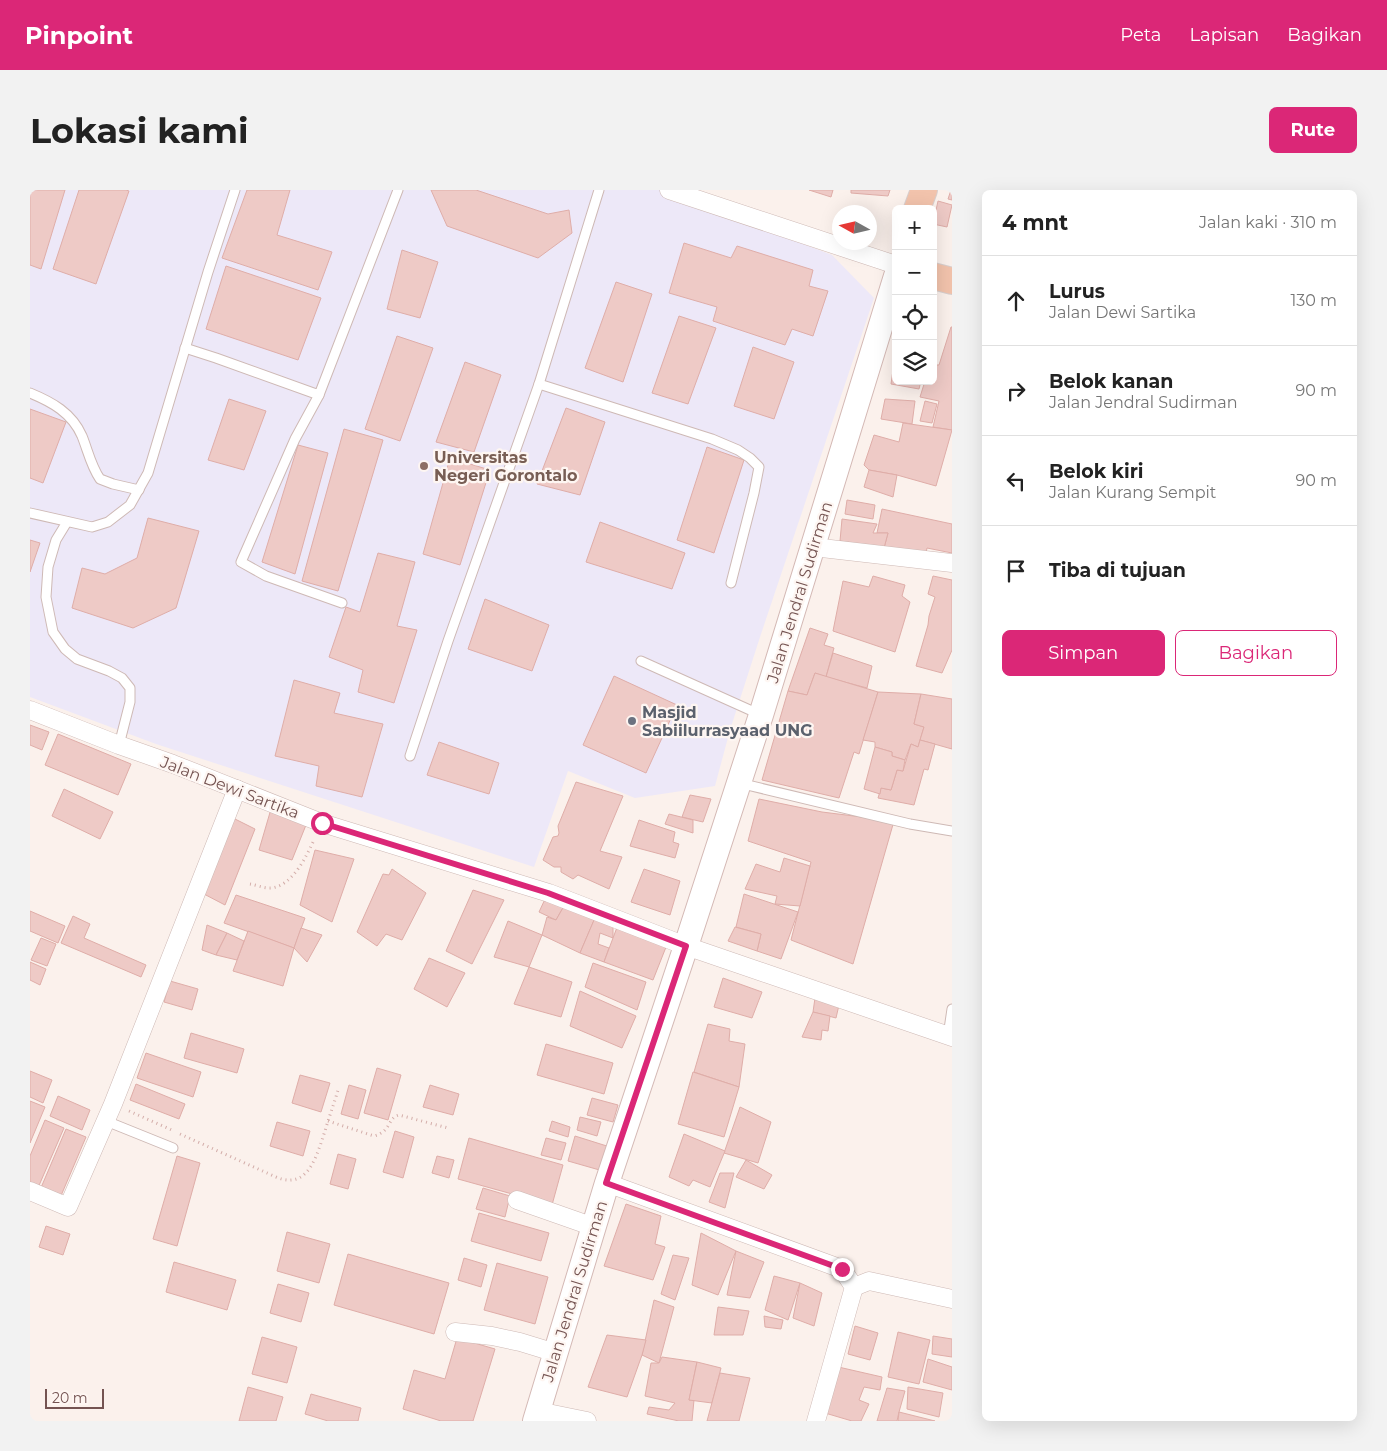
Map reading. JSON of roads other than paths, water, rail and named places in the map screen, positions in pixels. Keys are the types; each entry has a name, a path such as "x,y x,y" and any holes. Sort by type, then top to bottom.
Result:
{"main road":[{"path":"918,205 924,190"},
{"path":"937,277 952,281"}],"street":[{"path":"669,190 892,264"},
{"name":"Jalan Jendral Sudirman","path":"537,1416 606,1183 761,715 892,289"},
{"path":"813,548 952,564"},
{"name":"Jalan Dewi Sartika","path":"30,710 322,823 548,893 686,946 950,1036"},
{"path":"30,1191 68,1207 113,1104 237,789"},
{"path":"606,1183 842,1269 854,1287 816,1421"},
{"path":"517,1200 594,1226"},
{"path":"854,1287 869,1282 952,1299"},
{"path":"455,1332 492,1336 556,1353"},
{"path":"537,1416 587,1421"}],"lane":[{"path":"30,513 92,527 108,522 130,505 140,490 148,473 208,272 235,190"},
{"path":"342,603 266,576 241,562 295,439 318,395 398,190"},
{"path":"410,756 448,641 539,384 599,190"},
{"path":"185,348 318,395"},
{"path":"539,384 712,439 738,450 759,467 731,583"},
{"path":"30,393 59,407 72,419 82,436 87,454 100,479 140,490"},
{"path":"67,522 56,540 48,567 46,597 53,632 65,649 77,659 122,678 130,688 130,702 119,745"},
{"path":"641,661 761,715"},
{"path":"739,783 910,824 952,830"},
{"path":"950,1036 952,1009"},
{"path":"106,1121 173,1148"}],"place":[{"name":"Universitas Negeri Gorontalo","path":"424,466"},
{"name":"Masjid Sabiilurrasyaad UNG","path":"632,721"}]}
